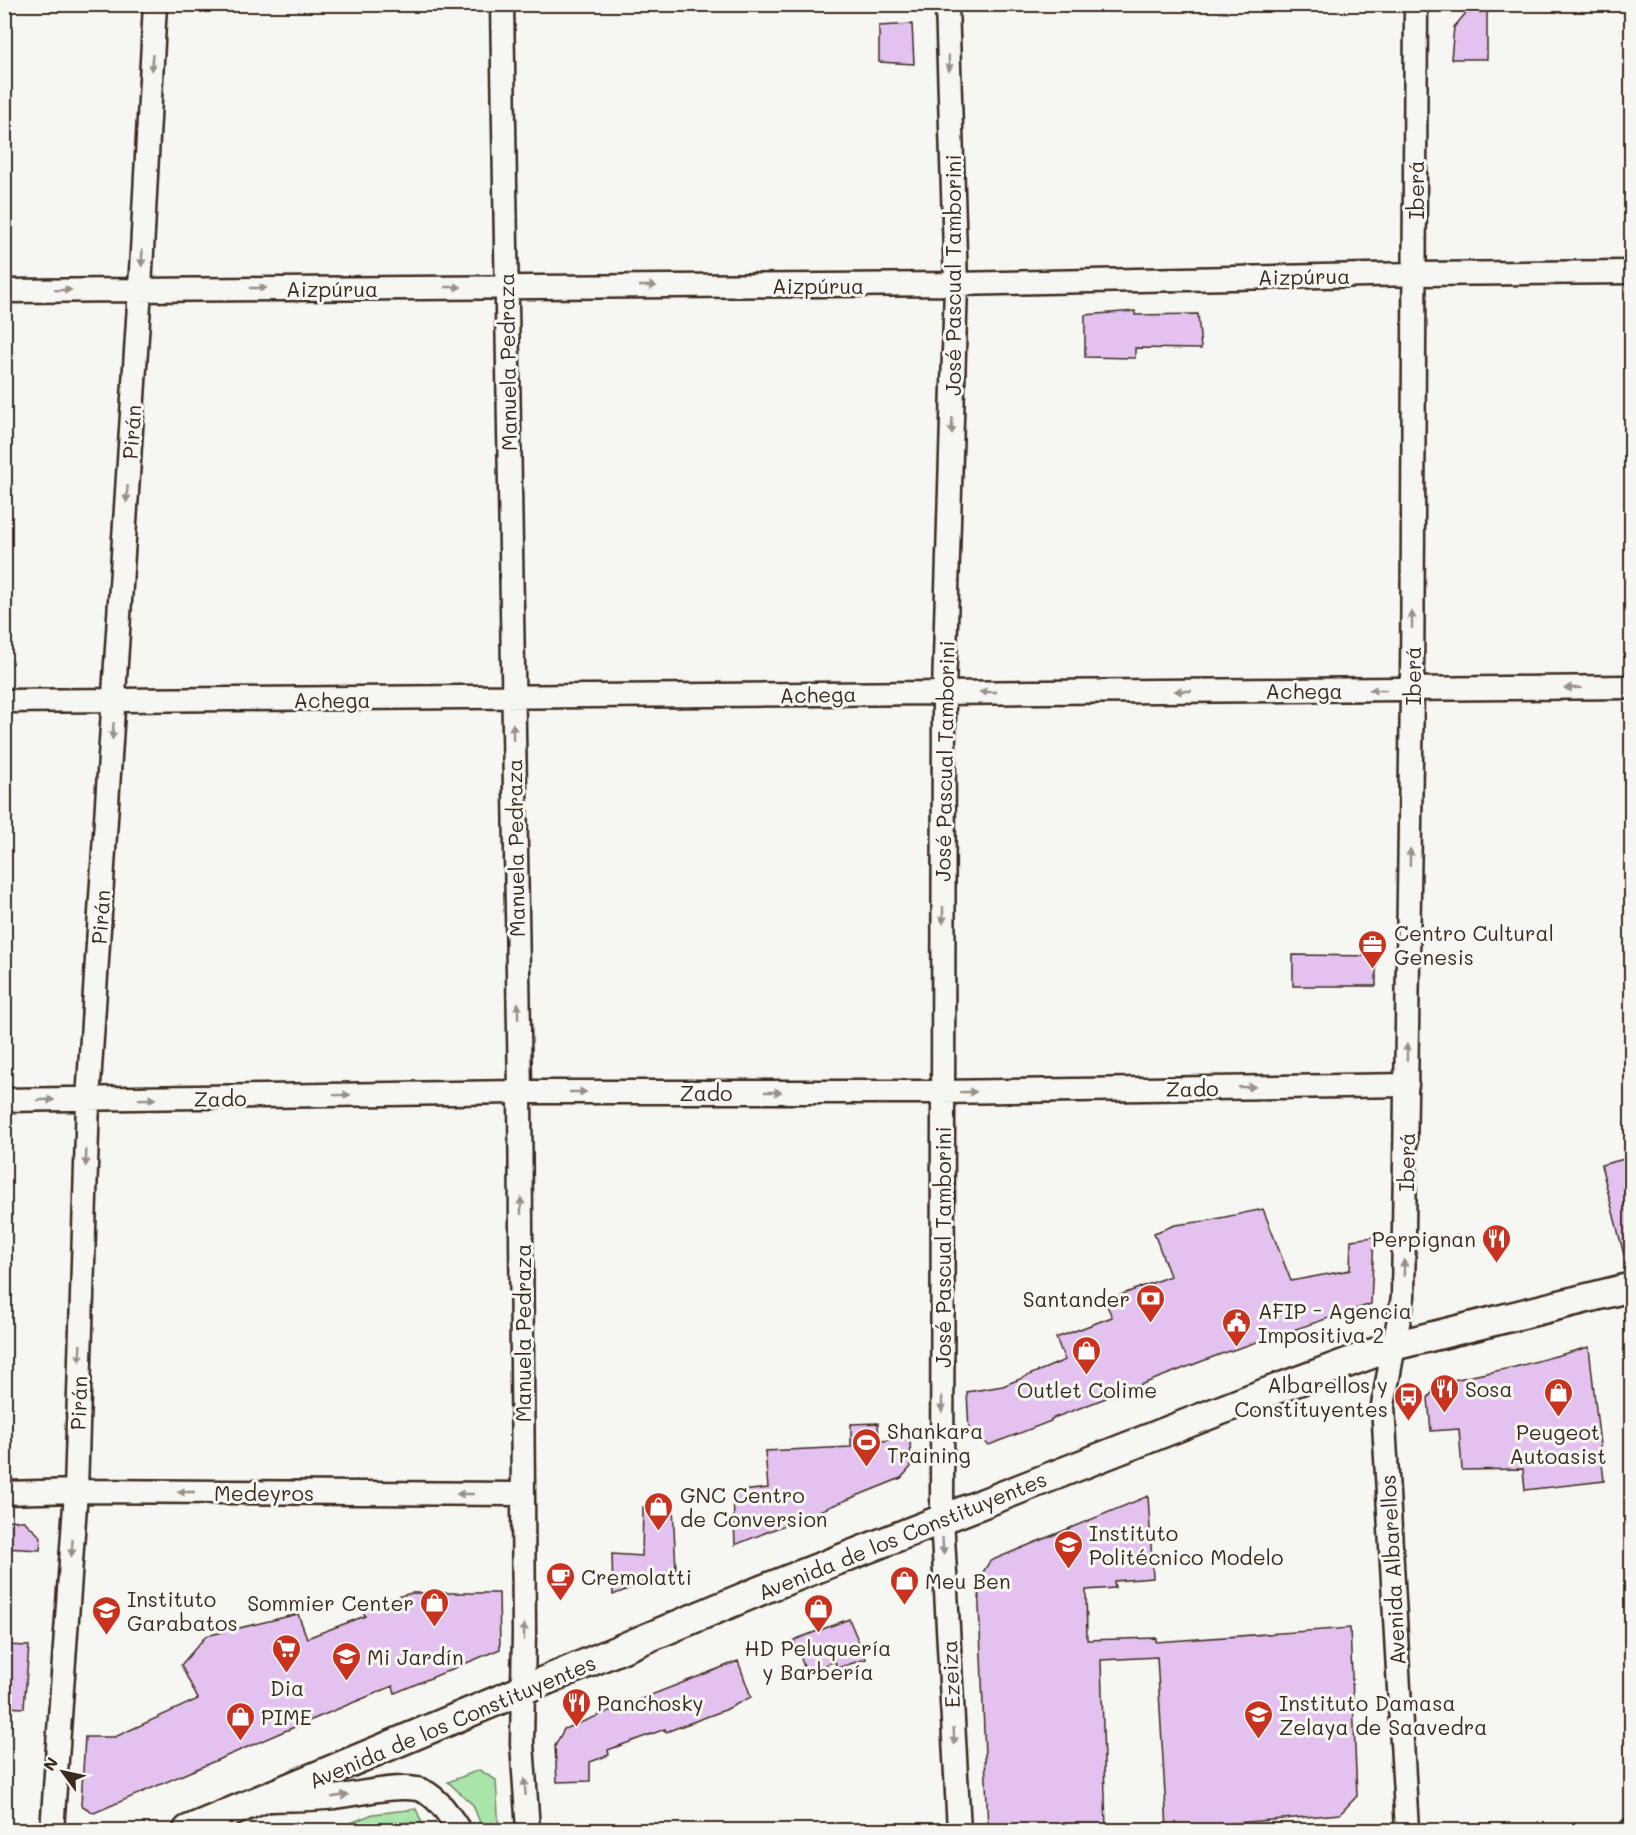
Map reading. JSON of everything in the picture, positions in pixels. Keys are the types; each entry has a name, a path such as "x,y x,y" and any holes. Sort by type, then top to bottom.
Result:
{"main road":[{"name":"Avenida de los Constituyentes","path":"188,1830 764,1589 1252,1398 1393,1346 1632,1287"}],"street":[{"name":"Pirán","path":"52,1830 76,1491 88,1100 115,700 155,4"},
{"name":"Manuela Pedraza","path":"502,4 520,1092 522,1743 528,1830"},
{"name":"José Pascual Tamborini","path":"942,1518 944,692 956,284 946,4"},
{"name":"Iberá","path":"1393,1346 1404,1297 1412,690 1416,4"},
{"name":"Aizpúrua","path":"4,291 956,284 1415,274 1632,272"},
{"name":"Achega","path":"4,701 1632,687"},
{"name":"Zado","path":"4,1100 520,1092 942,1092 1407,1085"},
{"name":"Avenida Albarellos","path":"1393,1346 1383,1405 1407,1830"},
{"name":"Medeyros","path":"4,1493 76,1491 523,1494"},
{"name":"Ezeiza","path":"942,1518 959,1830"},
{"path":"261,1800 331,1798 376,1791 417,1789 431,1796 459,1830"}],"green space":[{"path":"479,1770 496,1780 499,1830 483,1830 473,1805 448,1782"},
{"path":"416,1809 425,1830 412,1830 408,1822 387,1830 333,1830 373,1814"}],"building":[{"path":"1487,11 1487,59 1451,59 1454,27 1466,13"},
{"path":"912,24 914,64 879,62 879,26"},
{"path":"1135,311 1135,315 1198,314 1201,349 1135,348 1135,358 1085,357 1085,315"},
{"path":"1293,955 1376,956 1376,986 1293,986"},
{"path":"1632,1157 1632,1258 1625,1259 1601,1165"},
{"path":"1263,1209 1291,1281 1350,1270 1351,1240 1374,1237 1371,1304 1221,1354 989,1445 969,1431 967,1392 1003,1386 1065,1360 1056,1338 1112,1317 1105,1301 1170,1276 1154,1233 1175,1225"},
{"path":"1589,1347 1604,1481 1525,1490 1523,1469 1462,1470 1459,1429 1431,1431 1428,1398 1439,1383 1515,1367"},
{"path":"878,1423 879,1441 910,1439 911,1467 901,1478 735,1545 733,1492 768,1488 765,1451 851,1447 851,1424"},
{"path":"1148,1496 1153,1578 1114,1581 1115,1588 1086,1590 1087,1640 1156,1638 1156,1642 1350,1628 1357,1796 1340,1814 1167,1829 1157,1657 1101,1660 1106,1830 988,1830 978,1580 990,1561"},
{"name":"GNC Centro de Conversion","path":"673,1506 676,1570 613,1595 612,1554 642,1556 643,1507"},
{"path":"4,1520 24,1521 41,1537 40,1550 4,1548"},
{"path":"412,1593 499,1593 500,1649 395,1693 393,1686 94,1813 81,1805 85,1737 115,1737 198,1699 181,1665 206,1636 298,1614 307,1638 365,1616 361,1606"},
{"path":"849,1619 866,1659 837,1668 835,1661 806,1672 794,1640"},
{"path":"4,1645 29,1646 24,1708 4,1707"},
{"path":"738,1661 751,1697 725,1710 666,1732 665,1729 608,1750 609,1755 590,1762 590,1781 557,1782 555,1746 564,1729"}],"place":[{"name":"Centro Cultural Genesis","path":"1373,970"},
{"name":"Perpignan","path":"1497,1264"},
{"name":"Santander","path":"1151,1324"},
{"name":"AFIP - Agencia Impositiva 2","path":"1237,1348"},
{"name":"Outlet Colime","path":"1087,1376"},
{"name":"Sosa","path":"1444,1414"},
{"name":"Peugeot Autoasist","path":"1558,1418"},
{"name":"Albarellos y Constituyentes","path":"1409,1422"},
{"name":"Shankara Training","path":"866,1468"},
{"name":"GNC Centro de Conversion","path":"659,1532"},
{"name":"Instituto Politécnico Modelo","path":"1068,1570"},
{"name":"Cremolatti","path":"560,1602"},
{"name":"Meu Ben","path":"904,1606"},
{"name":"Sommier Center","path":"435,1628"},
{"name":"HD Peluquería y Barbería","path":"818,1634"},
{"name":"Instituto Garabatos","path":"106,1636"},
{"name":"Dia","path":"287,1674"},
{"name":"Mi Jardín","path":"346,1682"},
{"name":"Panchosky","path":"576,1728"},
{"name":"Instituto Damasa Zelaya de Saavedra","path":"1258,1740"},
{"name":"PIME","path":"240,1742"}]}
